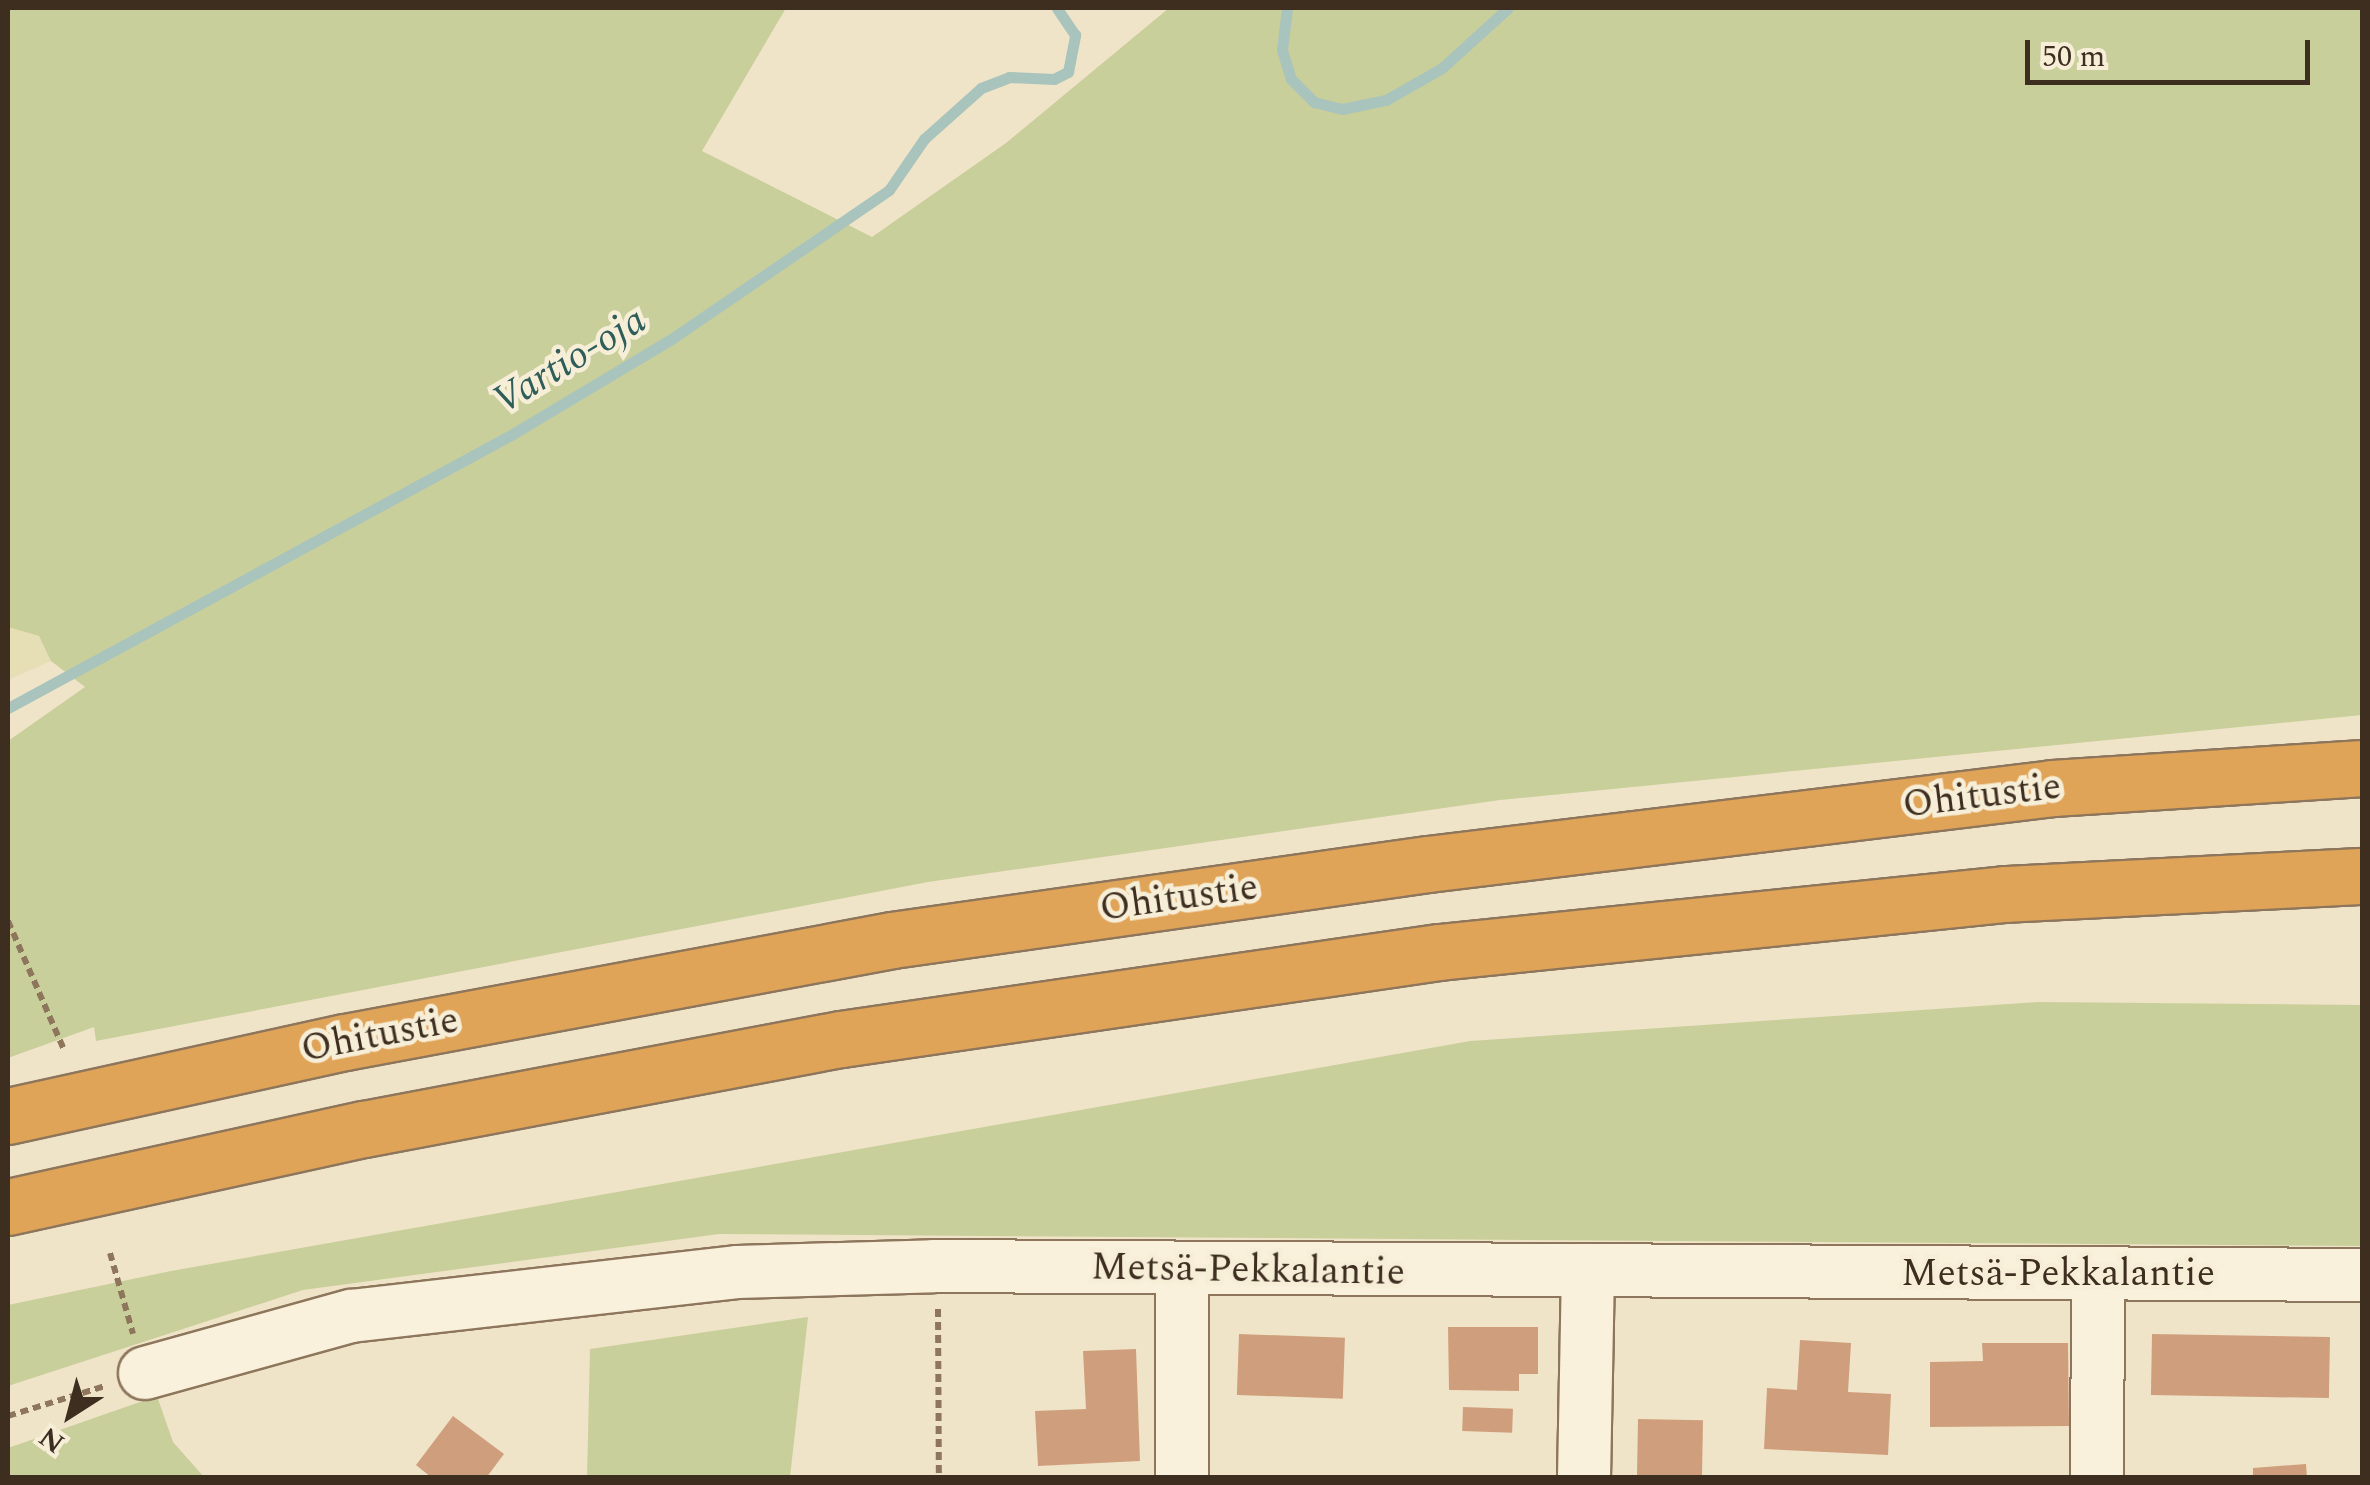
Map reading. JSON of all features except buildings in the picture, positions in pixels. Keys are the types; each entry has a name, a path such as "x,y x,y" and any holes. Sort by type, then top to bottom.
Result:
{"highway":[{"name":"Ohitustie","path":"8,1116 345,1042 892,940 1428,864 2033,790 2362,768"},
{"path":"8,1207 364,1130 841,1039 1439,952 2005,894 2362,876"}],"street":[{"name":"Metsä-Pekkalantie","path":"145,1373 351,1316 736,1272 934,1266 1182,1272 2362,1276"},
{"path":"1182,1272 1182,1478"},
{"path":"1584,1478 1588,1273"},
{"path":"2097,1478 2098,1275"}],"path":[{"path":"8,921 64,1050"},
{"path":"8,1416 145,1373 110,1253"},
{"path":"934,1266 942,1349 939,1478"}],"shaded area":[{"path":"8,627 39,636 51,661 8,680"}],"green space":[{"path":"8,8 786,8 702,151 872,237 1006,143 1169,8 2362,8 2362,715 1500,800 928,882 96,1041 94,1027 8,1058 8,741 85,687 51,661 39,636 8,627"},
{"path":"2038,1002 2362,1005 2362,1246 719,1234 303,1290 8,1386 8,1305 171,1271 1470,1041"},
{"path":"808,1317 790,1477 587,1477 590,1349"},
{"path":"157,1396 173,1442 204,1477 8,1477 8,1448"}],"waterway":[{"name":"Vartio-oja","path":"8,708 511,435 670,340 889,190 924,139 981,88 1009,77 1054,79 1068,72 1075,35 1057,8"},
{"name":"Vartio-oja","path":"1287,8 1282,50 1291,79 1314,102 1342,109 1386,100 1442,68 1508,8"}]}
